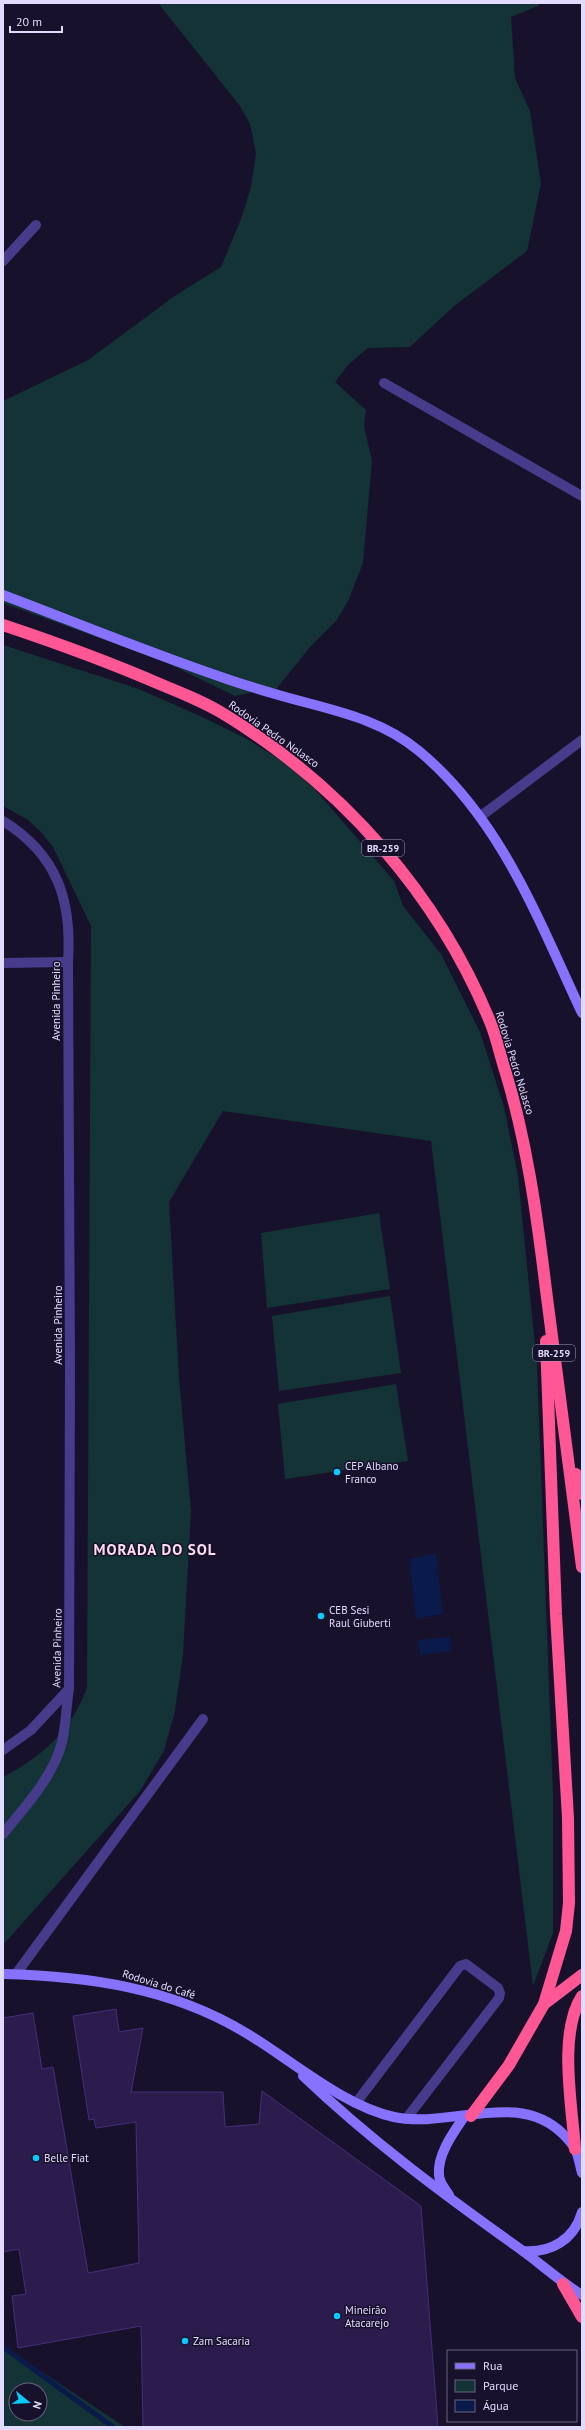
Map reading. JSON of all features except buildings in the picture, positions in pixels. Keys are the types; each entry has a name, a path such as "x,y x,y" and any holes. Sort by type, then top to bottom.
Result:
{"highway":[{"name":"Rodovia Pedro Nolasco","path":"3,624 104,660 226,715 317,780 374,836 430,910 448,938 492,1026 515,1103 525,1146 542,1258 582,1567"},
{"path":"467,2116 510,2065 544,2004 566,1931 569,1868 556,1614 542,1258"},
{"path":"567,1447 582,1494"},
{"path":"544,2004 582,1975"},
{"path":"575,2149 569,2040 574,2015 582,1996"},
{"path":"564,2284 582,2317"}],"main road":[{"path":"3,595 222,677 275,694 339,710 383,727 400,737 433,764 481,816 524,886 582,1013"},
{"name":"Rodovia do Café","path":"3,1974 102,1981 171,1999 228,2023 261,2042 292,2065 356,2103 394,2117 406,2119 430,2120 514,2112 534,2115 555,2126 575,2149"},
{"name":"Rodovia do Café","path":"292,2065 333,2105 453,2201 523,2251 564,2284 582,2295"},
{"path":"453,2201 439,2175 441,2161 447,2144 467,2116"},
{"path":"575,2149 582,2173"},
{"path":"523,2251 538,2252 549,2250 573,2231 582,2212"}],"street":[{"path":"3,261 36,225"},
{"path":"384,383 582,496"},
{"path":"481,816 582,740"},
{"name":"Avenida Pinheiro","path":"3,822 28,840 43,857 62,890 70,931 68,962 70,1369 69,1689 64,1732 57,1754 42,1783 3,1834"},
{"path":"3,963 68,962"},
{"path":"3,1750 31,1730 69,1689"},
{"path":"16,1974 203,1718"},
{"path":"356,2103 460,1966 466,1964 498,1988 500,1993 499,1998 406,2119"}],"green space":[{"path":"158,3 540,3 538,6 511,17 515,78 530,111 541,184 527,251 453,307 410,347 368,348 348,365 335,382 366,410 364,426 372,461 363,563 348,601 336,621 310,647 273,693 267,689 235,696 165,662 3,603 3,401 88,360 176,295 221,267 241,219 251,187 256,153 250,124 240,106"},
{"path":"3,645 139,689 247,739 300,772 394,881 403,906 441,954 480,1032 504,1107 518,1176 537,1365 553,1793 553,1933 533,1986 431,1141 223,1111 169,1202 179,1378 191,1511 183,1655 175,1711 164,1751 140,1791 3,1945 3,1777 30,1761 54,1741 73,1716 87,1687 91,926 53,847 42,833 28,820 3,806"},
{"path":"379,1213 390,1289 267,1308 261,1233"},
{"path":"390,1296 401,1373 279,1391 272,1316"},
{"path":"396,1384 408,1461 285,1479 278,1404"},
{"path":"3,2346 125,2427 3,2427"}],"water":[{"path":"436,1553 443,1614 416,1619 409,1559"},
{"path":"450,1637 451,1651 420,1655 418,1640"}],"waterway":[{"path":"3,2347 113,2427"}],"place":[{"name":"CEP Albano Franco","path":"337,1472"},
{"name":"CEB Sesi Raul Giuberti","path":"321,1616"},
{"name":"Belle Fiat","path":"36,2158"},
{"name":"Mineirão Atacarejo","path":"337,2316"},
{"name":"Zam Sacaria","path":"185,2341"}],"district":[{"name":"MORADA DO SOL","path":"155,1549"}]}
